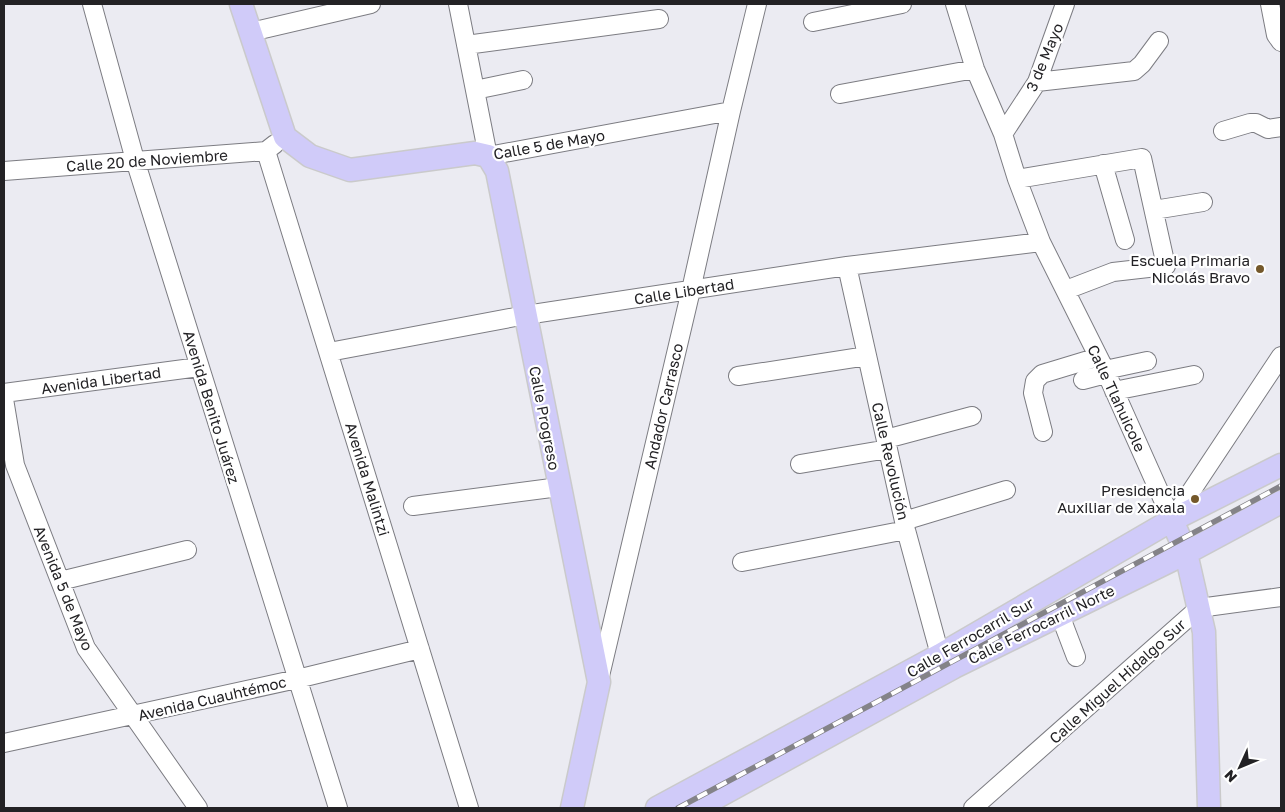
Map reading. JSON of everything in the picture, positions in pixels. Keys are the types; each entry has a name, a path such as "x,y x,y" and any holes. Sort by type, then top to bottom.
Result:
{"main road":[{"path":"241,4 285,137"},
{"name":"Calle 5 de Mayo","path":"285,137 310,156 350,170 475,153 488,156"},
{"name":"Calle Progreso","path":"488,156 497,171 599,682"},
{"name":"Calle Ferrocarril Sur","path":"657,808 940,655 1172,520 1281,465"},
{"name":"Calle Ferrocarril Norte","path":"697,808 954,667 1186,553 1281,502"},
{"name":"Calle Tlahuicole","path":"1172,520 1186,553 1204,632 1209,808"},
{"name":"Andador Carrasco","path":"572,808 599,682"}],"street":[{"name":"Avenida Benito Juárez","path":"92,4 135,160 338,808"},
{"path":"251,32 370,4"},
{"path":"458,4 488,156"},
{"name":"Andador Carrasco","path":"599,682 757,4"},
{"path":"813,22 902,4"},
{"name":"Calle Tlahuicole","path":"955,4 975,69 1003,134 1017,179 1041,242 1103,367 1172,520"},
{"name":"3 de Mayo","path":"1003,134 1037,82 1066,4"},
{"path":"1270,4 1276,35 1281,42"},
{"path":"466,45 659,19"},
{"path":"1037,82 1134,71 1142,64 1159,40"},
{"path":"840,94 975,69"},
{"path":"475,90 523,80"},
{"name":"Calle 5 de Mayo","path":"488,156 731,111"},
{"path":"1222,131 1250,123 1256,123 1268,129 1281,127"},
{"path":"266,151 285,137"},
{"name":"Calle 20 de Noviembre","path":"4,171 266,151"},
{"name":"Avenida Malintzi","path":"266,151 468,808"},
{"path":"1017,179 1142,158 1166,266 1113,272 1066,290"},
{"path":"1103,164 1125,240"},
{"path":"1154,210 1203,202"},
{"name":"Calle Libertad","path":"329,352 526,316 691,290 847,266 1041,242"},
{"name":"Calle Revolución","path":"847,266 905,525 940,655"},
{"path":"738,376 867,356"},
{"path":"1172,520 1281,356"},
{"path":"1043,432 1033,393 1035,381 1042,374 1147,362"},
{"name":"Avenida Libertad","path":"4,393 199,367"},
{"path":"1083,380 1103,367"},
{"path":"1114,391 1194,375"},
{"name":"Avenida 5 de Mayo","path":"4,399 9,465 60,581 86,648 198,808"},
{"path":"800,464 887,444 972,416"},
{"path":"413,506 559,487"},
{"path":"742,562 905,525 1006,490"},
{"path":"60,581 187,550"},
{"name":"Calle Miguel Hidalgo Sur","path":"973,808 1199,608 1281,597"},
{"path":"1060,615 1076,657"},
{"name":"Avenida Cuauhtémoc","path":"4,743 297,679 420,649"}],"railway":[{"path":"678,808 1281,486"}],"place":[{"name":"Escuela Primaria Nicolás Bravo","path":"1260,269"},
{"name":"Presidencia Auxiliar de Xaxala","path":"1195,499"}]}
